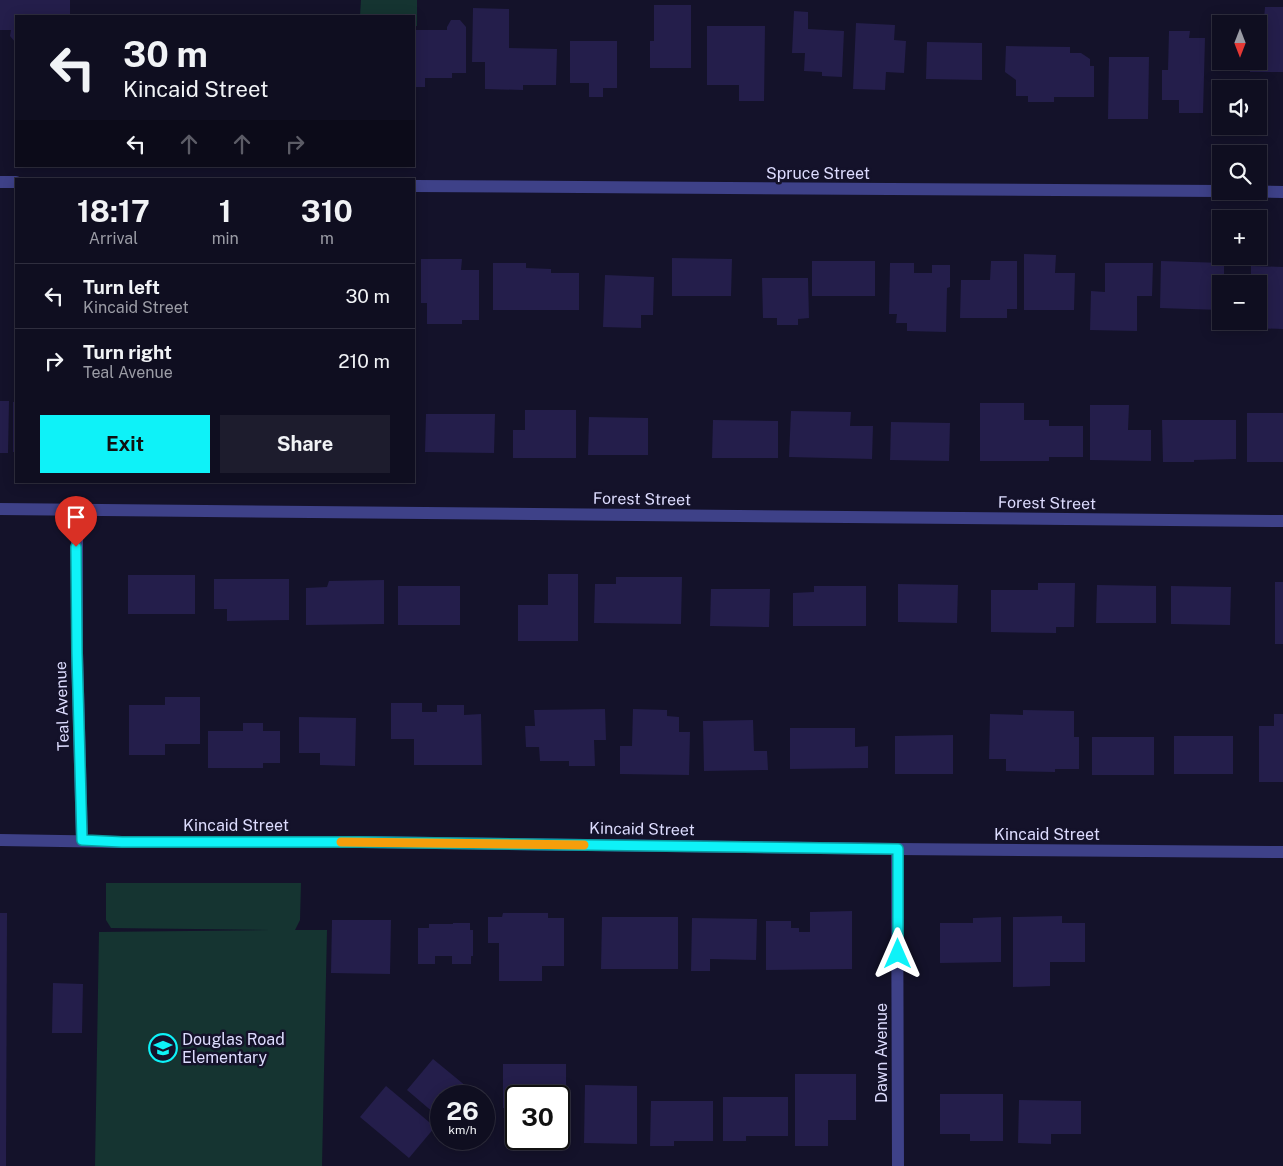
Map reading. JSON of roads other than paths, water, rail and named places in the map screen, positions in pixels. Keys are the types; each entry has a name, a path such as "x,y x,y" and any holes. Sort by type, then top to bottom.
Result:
{"street":[{"path":"0,182 15,182"},
{"name":"Spruce Street","path":"415,186 1212,191"},
{"name":"Spruce Street","path":"1267,192 1283,192"},
{"name":"Forest Street","path":"0,509 1283,521"},
{"name":"Teal Avenue","path":"77,510 77,653 82,840"},
{"name":"Kincaid Street","path":"0,840 1283,852"},
{"name":"Dawn Avenue","path":"898,849 898,1166"}],"place":[{"name":"Douglas Road Elementary","path":"163,1048"}]}
